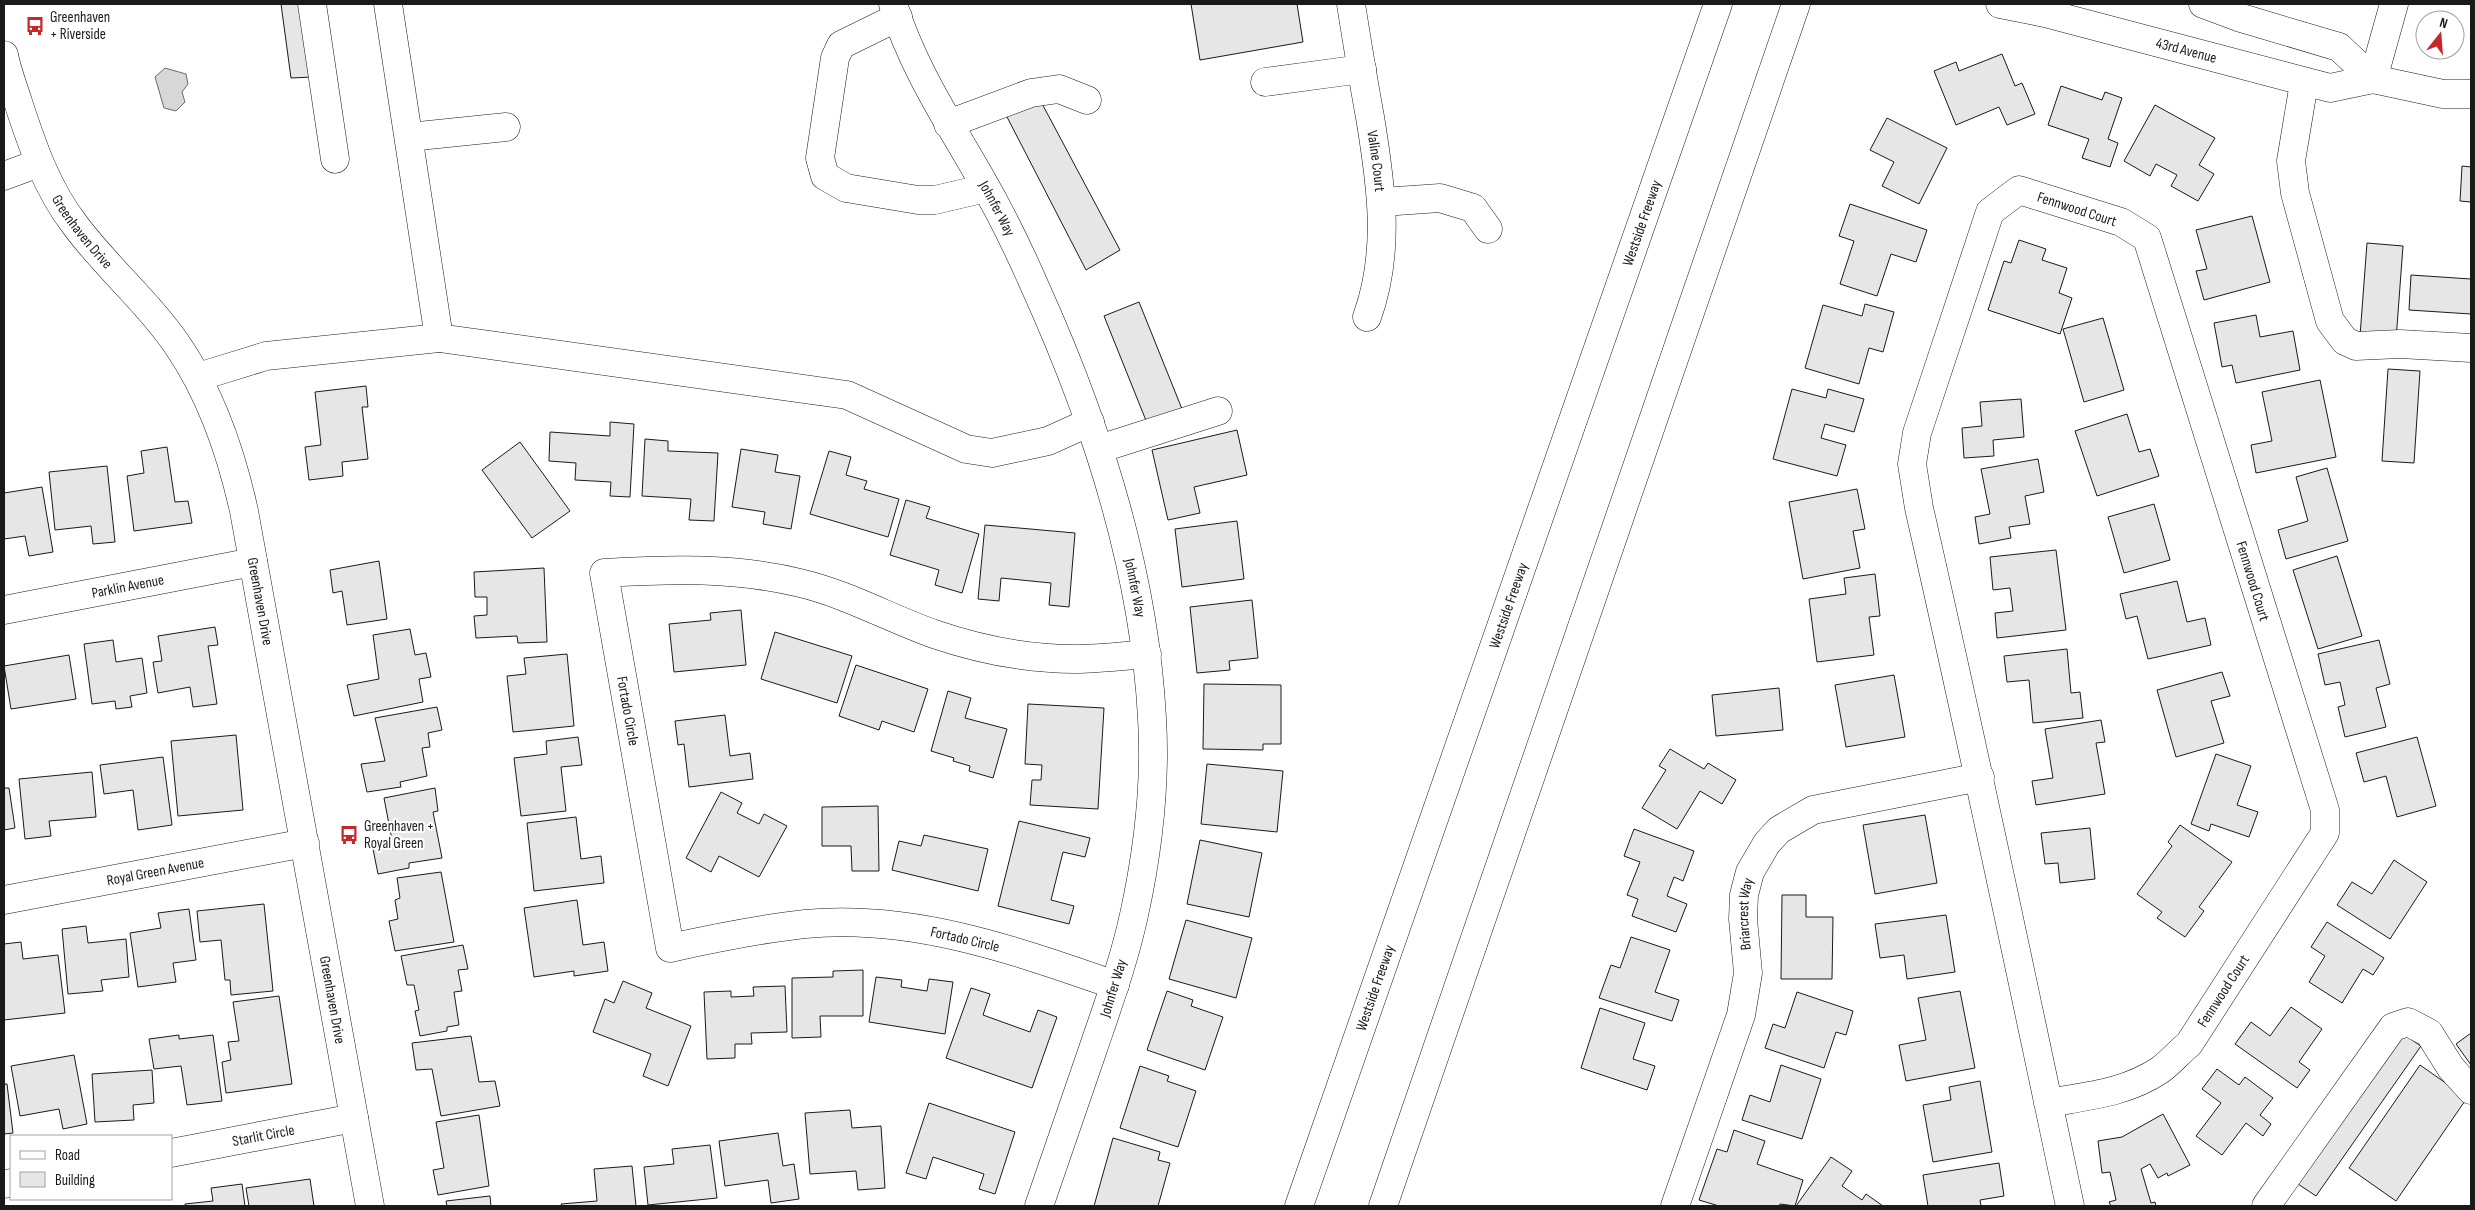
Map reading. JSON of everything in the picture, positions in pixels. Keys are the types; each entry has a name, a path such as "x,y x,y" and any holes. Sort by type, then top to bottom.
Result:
{"main road":[{"path":"312,4 335,159"},
{"path":"388,4 439,338"},
{"name":"Valine Court","path":"1350,4 1382,202 1380,266 1367,317"},
{"name":"Westside Freeway","path":"1299,1206 1718,4"},
{"name":"43rd Avenue","path":"2000,4 2045,13 2304,83 2330,88 2373,79 2443,94 2471,94"},
{"path":"2203,4 2238,17 2339,47 2373,79 2394,4"},
{"path":"896,10 841,45 835,58 820,158 825,176 846,188 918,200 935,200 986,188"},
{"name":"Johnfer Way","path":"896,10 913,57 948,124 986,188 1025,264 1052,323 1099,449 1126,545 1147,654 1153,721 1152,787 1146,853 1134,918 1115,985 1039,1206"},
{"path":"1383,1206 1792,14"},
{"name":"Greenhaven Drive","path":"4,55 35,153 74,225 139,296 178,346 198,377 220,426 234,465 370,1206"},
{"path":"1265,82 1362,69"},
{"path":"2304,83 2292,161 2295,193 2330,322 2345,341 2356,346 2400,344 2471,348"},
{"path":"948,124 1031,93 1059,89 1087,100"},
{"path":"409,136 506,127"},
{"path":"4,157 35,153"},
{"path":"4,176 35,153"},
{"name":"Fennwood Court","path":"2048,1103 2109,1093 2135,1083 2160,1070 2189,1044 2325,833 2325,810 2146,238 2121,222 2019,190 1990,212 1918,433 1912,464 1919,508 1980,776 2048,1103 2070,1206"},
{"path":"1382,202 1440,198 1473,208 1488,229"},
{"path":"198,377 266,356 439,338 847,395 966,449 992,453 1048,442 1090,422"},
{"path":"1099,449 1218,411"},
{"name":"Parklin Avenue","path":"4,610 253,562"},
{"name":"Fortado Circle","path":"1115,985 977,940 921,928 864,923 806,924 750,931 670,948 604,572 704,569 752,573 801,583 848,597 934,634 975,646 1024,655 1074,659 1147,654"},
{"name":"Briarcrest Way","path":"1675,1206 1741,1016 1748,973 1743,919 1744,895 1750,872 1766,843 1779,830 1813,810 1980,776"},
{"name":"Royal Green Avenue","path":"4,900 305,844"},
{"path":"2266,1206 2394,1027 2408,1022 2429,1033 2452,1068 2471,1090"},
{"name":"Starlit Circle","path":"172,1153 354,1118"}],"shaded area":[{"path":"165,68 186,74 188,84 182,92 185,102 176,111 164,108 155,77"}],"building":[{"path":"281,4 303,4 313,77 291,78"},
{"path":"1191,4 1297,4 1303,42 1200,60"},
{"path":"2002,54 2015,86 2022,83 2035,114 2007,125 1999,107 1956,125 1934,71 1956,62 1959,71"},
{"path":"2061,86 2102,100 2105,92 2122,98 2108,139 2118,143 2110,167 2082,158 2089,139 2048,125"},
{"path":"1039,98 1120,250 1086,270 1006,115"},
{"path":"2155,105 2215,138 2199,165 2214,174 2198,201 2171,186 2177,175 2156,164 2150,176 2124,161"},
{"path":"1887,118 1947,148 1919,204 1882,186 1894,162 1870,150"},
{"path":"2462,166 2471,167 2471,202 2460,201"},
{"path":"1850,204 1927,230 1916,262 1891,254 1877,296 1840,284 1854,241 1839,236"},
{"path":"2252,216 2270,282 2204,300 2196,271 2207,269 2196,230"},
{"path":"2019,240 2046,249 2042,260 2067,268 2059,293 2072,298 2060,334 1988,310 2004,261 2011,263"},
{"path":"2367,243 2403,246 2396,340 2360,336"},
{"path":"2411,275 2471,279 2471,314 2409,310"},
{"path":"1139,302 1182,409 1147,423 1104,316"},
{"path":"1865,304 1894,312 1883,352 1869,348 1859,384 1805,368 1823,305 1862,316"},
{"path":"2256,315 2260,337 2293,331 2300,370 2236,383 2232,365 2222,367 2214,323"},
{"path":"2103,318 2124,390 2084,402 2063,329"},
{"path":"2388,369 2420,371 2414,463 2382,461"},
{"path":"2320,380 2336,457 2256,473 2251,445 2272,441 2262,392"},
{"path":"366,386 368,407 362,407 368,459 342,462 343,476 309,480 305,447 321,445 315,392"},
{"path":"1792,389 1826,398 1828,389 1864,399 1854,432 1825,424 1821,438 1846,445 1837,476 1773,459"},
{"path":"2021,399 2024,437 1993,440 1994,456 1964,458 1962,428 1982,426 1980,402"},
{"path":"2127,414 2139,452 2150,449 2159,476 2097,496 2075,431"},
{"path":"610,422 634,424 630,497 610,496 611,482 575,480 576,463 549,461 550,432 610,436"},
{"path":"1237,430 1247,475 1194,487 1200,513 1168,520 1152,450"},
{"path":"645,439 668,441 668,451 718,453 714,521 689,520 691,499 642,496"},
{"path":"520,442 570,511 532,538 482,470"},
{"path":"167,447 175,502 188,501 192,523 134,531 127,476 144,473 141,451"},
{"path":"741,449 778,455 775,472 800,476 791,529 763,524 765,512 732,507"},
{"path":"829,451 851,457 846,475 867,481 864,489 899,499 888,537 810,514"},
{"path":"2038,459 2044,492 2025,496 2030,524 2009,527 2011,538 1979,544 1975,517 1990,514 1981,469"},
{"path":"107,466 115,542 93,544 91,526 55,530 49,472"},
{"path":"2327,468 2348,541 2286,559 2278,530 2308,521 2296,477"},
{"path":"42,487 53,552 29,556 25,536 4,539 4,493"},
{"path":"1857,489 1865,529 1853,531 1860,568 1803,579 1789,502"},
{"path":"906,500 930,507 926,518 979,534 962,593 935,585 939,570 890,555"},
{"path":"2154,504 2170,560 2124,573 2108,517"},
{"path":"1237,521 1244,579 1182,587 1175,529"},
{"path":"985,525 1075,533 1069,607 1049,605 1051,583 1001,578 999,601 978,599"},
{"path":"2056,550 2066,630 1997,638 1995,613 2013,611 2010,588 1993,590 1990,557"},
{"path":"2337,556 2362,636 2318,649 2293,570"},
{"path":"379,561 387,619 347,625 342,591 333,593 330,570"},
{"path":"544,568 547,642 518,643 517,636 476,638 474,616 487,615 487,597 475,597 474,572"},
{"path":"1875,574 1880,616 1869,617 1874,655 1817,662 1809,599 1846,594 1844,578"},
{"path":"2177,581 2187,622 2205,618 2211,645 2148,659 2137,616 2126,619 2120,594"},
{"path":"1252,600 1258,658 1229,661 1230,670 1197,673 1190,607"},
{"path":"741,610 746,665 674,672 669,624 711,620 710,613"},
{"path":"215,627 218,645 208,646 217,704 193,707 190,687 158,693 153,662 162,661 158,636"},
{"path":"410,629 415,655 426,653 431,677 419,679 423,702 354,716 347,685 379,679 373,635"},
{"path":"775,632 852,656 837,703 761,679"},
{"path":"113,640 116,662 142,658 147,693 130,696 132,707 116,709 115,701 92,704 84,644"},
{"path":"2379,640 2390,684 2376,688 2386,727 2345,737 2338,707 2345,705 2340,682 2325,685 2318,654"},
{"path":"2067,649 2071,693 2080,692 2083,718 2033,723 2029,680 2007,682 2004,656"},
{"path":"567,654 574,726 513,732 507,676 526,674 524,658"},
{"path":"69,655 76,699 11,709 4,666"},
{"path":"856,665 928,689 914,732 882,721 879,730 839,716"},
{"path":"2222,672 2230,696 2211,701 2224,743 2176,757 2157,690"},
{"path":"1894,675 1905,737 1846,747 1835,685"},
{"path":"1204,684 1281,685 1281,744 1263,744 1263,750 1203,749"},
{"path":"1779,688 1783,730 1716,736 1712,695"},
{"path":"948,691 971,698 965,718 1007,729 993,778 969,771 970,766 953,761 954,758 931,751"},
{"path":"1028,704 1104,708 1098,809 1030,805 1032,780 1041,780 1042,765 1025,764"},
{"path":"437,707 442,730 428,733 430,747 422,748 427,776 400,782 401,787 367,792 361,764 385,761 375,718"},
{"path":"725,715 730,756 750,753 753,779 689,787 684,744 678,745 675,721"},
{"path":"2101,720 2105,742 2096,743 2105,794 2036,805 2032,781 2053,778 2045,729"},
{"path":"236,735 243,810 178,816 171,741"},
{"path":"578,737 582,765 561,767 566,811 521,816 514,758 547,754 546,741"},
{"path":"2417,737 2436,806 2397,817 2386,776 2364,782 2356,753"},
{"path":"1670,749 1704,769 1708,763 1736,780 1722,804 1700,791 1677,829 1642,808 1666,770 1659,766"},
{"path":"2216,754 2251,766 2237,805 2258,812 2249,837 2211,824 2209,831 2191,824"},
{"path":"163,757 172,825 138,830 133,790 104,794 100,765"},
{"path":"1207,764 1283,771 1277,832 1201,824"},
{"path":"92,772 96,817 49,821 51,836 25,839 19,779"},
{"path":"4,788 9,788 15,828 4,830"},
{"path":"435,788 438,811 433,812 442,858 409,863 409,868 378,874 372,844 392,840 384,798"},
{"path":"721,792 742,803 737,813 759,824 764,814 787,826 759,877 719,856 711,872 686,858"},
{"path":"878,806 879,871 852,871 851,846 822,846 822,807"},
{"path":"1925,815 1937,883 1875,894 1863,825"},
{"path":"576,817 581,859 601,856 604,883 534,891 527,823"},
{"path":"1019,821 1090,838 1085,857 1063,852 1051,900 1074,906 1069,924 998,906"},
{"path":"2180,825 2232,862 2199,907 2204,911 2185,937 2157,918 2162,912 2137,894 2172,846 2168,842"},
{"path":"2090,828 2095,879 2060,883 2058,863 2045,864 2041,833"},
{"path":"1634,829 1694,851 1683,881 1674,877 1667,896 1687,904 1676,932 1632,916 1638,899 1627,895 1640,862 1624,856"},
{"path":"924,835 988,849 978,891 892,870 899,841 921,846"},
{"path":"1200,840 1262,853 1249,917 1187,904"},
{"path":"2394,860 2427,882 2390,939 2337,905 2352,882 2372,894"},
{"path":"441,872 454,942 395,951 389,921 398,919 395,900 400,898 397,878"},
{"path":"1782,895 1806,895 1806,917 1833,917 1832,979 1781,979"},
{"path":"577,900 583,945 604,942 608,971 574,976 574,971 534,977 524,908"},
{"path":"264,904 273,991 231,995 230,980 225,980 221,940 200,942 197,911"},
{"path":"189,909 196,960 173,963 176,982 138,987 130,933 161,928 158,913"},
{"path":"1946,915 1955,972 1907,979 1904,955 1880,958 1875,924"},
{"path":"1186,920 1252,938 1236,998 1169,979"},
{"path":"2327,922 2384,958 2373,975 2363,969 2342,1003 2309,982 2325,956 2311,947"},
{"path":"86,926 88,943 126,939 129,977 101,980 103,991 68,994 62,929"},
{"path":"1631,937 1670,950 1655,992 1679,1000 1672,1021 1599,998 1611,965 1620,968"},
{"path":"21,942 23,959 58,955 65,1013 4,1020 4,944"},
{"path":"463,945 468,969 458,970 462,991 454,992 459,1025 447,1027 447,1031 420,1036 415,1011 419,1010 414,985 407,985 401,956"},
{"path":"863,970 863,1016 820,1016 821,1037 792,1038 792,978 833,977 833,971"},
{"path":"876,977 902,980 901,987 927,991 929,979 953,982 945,1034 869,1022"},
{"path":"623,981 652,993 646,1008 691,1026 668,1086 643,1076 651,1054 593,1032 605,999 614,1003"},
{"path":"785,986 787,1032 751,1033 752,1044 735,1044 735,1058 707,1059 704,992 731,991 731,997 754,996 753,987"},
{"path":"971,988 990,994 983,1015 1030,1032 1038,1010 1057,1017 1032,1088 946,1058"},
{"path":"1167,991 1193,1000 1191,1006 1223,1017 1205,1070 1147,1050"},
{"path":"1960,991 1975,1068 1906,1081 1899,1045 1926,1040 1918,998"},
{"path":"1797,992 1853,1011 1846,1035 1836,1032 1824,1068 1765,1048 1773,1024 1785,1028"},
{"path":"279,996 292,1084 226,1093 222,1062 231,1060 228,1042 239,1041 233,1002"},
{"path":"2291,1007 2322,1029 2299,1062 2310,1070 2297,1088 2235,1044 2251,1022 2270,1036"},
{"path":"1600,1008 1645,1023 1633,1059 1655,1066 1647,1090 1581,1068"},
{"path":"2471,1033 2471,1065 2456,1044"},
{"path":"2403,1034 2421,1046 2316,1196 2298,1184"},
{"path":"179,1035 179,1039 213,1035 222,1101 187,1105 181,1066 154,1069 149,1039"},
{"path":"471,1036 479,1082 495,1081 500,1106 441,1116 432,1069 416,1070 412,1043"},
{"path":"74,1055 87,1124 63,1129 59,1109 20,1116 11,1066"},
{"path":"1781,1065 1821,1079 1802,1139 1742,1120 1750,1095 1770,1102"},
{"path":"2420,1065 2467,1098 2396,1201 2349,1168"},
{"path":"1140,1066 1169,1076 1167,1081 1196,1091 1178,1147 1120,1128"},
{"path":"2217,1069 2239,1085 2245,1077 2273,1098 2260,1115 2271,1124 2263,1136 2246,1123 2222,1155 2196,1136 2221,1103 2202,1089"},
{"path":"152,1070 154,1103 133,1105 134,1120 95,1122 92,1074"},
{"path":"1980,1081 1992,1152 1933,1162 1923,1105 1951,1100 1949,1087"},
{"path":"4,1084 7,1084 13,1133 4,1134"},
{"path":"929,1103 1015,1132 995,1194 979,1189 984,1174 933,1157 926,1179 906,1173"},
{"path":"850,1110 852,1128 881,1126 885,1188 858,1190 856,1171 810,1174 805,1113"},
{"path":"2163,1114 2190,1165 2168,1176 2167,1173 2158,1178 2150,1164 2141,1169 2151,1203 2155,1202 2156,1206 2111,1206 2109,1202 2116,1200 2110,1172 2102,1173 2098,1141 2122,1137"},
{"path":"479,1115 489,1186 438,1195 433,1170 444,1168 436,1122"},
{"path":"1734,1130 1765,1141 1757,1164 1803,1180 1795,1206 1780,1204 1779,1206 1719,1206 1699,1200 1717,1149 1727,1152"},
{"path":"778,1133 783,1166 794,1164 799,1199 771,1203 768,1180 725,1186 719,1141"},
{"path":"1113,1138 1160,1152 1158,1160 1170,1163 1158,1206 1094,1206"},
{"path":"710,1145 717,1198 648,1205 644,1167 674,1164 672,1149"},
{"path":"1831,1157 1852,1171 1842,1186 1862,1200 1866,1194 1883,1206 1796,1206"},
{"path":"1999,1163 2004,1196 1980,1200 1981,1206 1928,1206 1923,1175"},
{"path":"632,1166 636,1206 562,1206 561,1204 597,1201 594,1169"},
{"path":"310,1179 314,1206 249,1206 246,1188"},
{"path":"242,1184 245,1206 185,1206 185,1204 213,1201 211,1188"},
{"path":"490,1196 491,1206 447,1206 446,1201"}],"place":[{"name":"Greenhaven + Riverside","path":"35,26"},
{"name":"Greenhaven + Royal Green","path":"349,835"}]}
